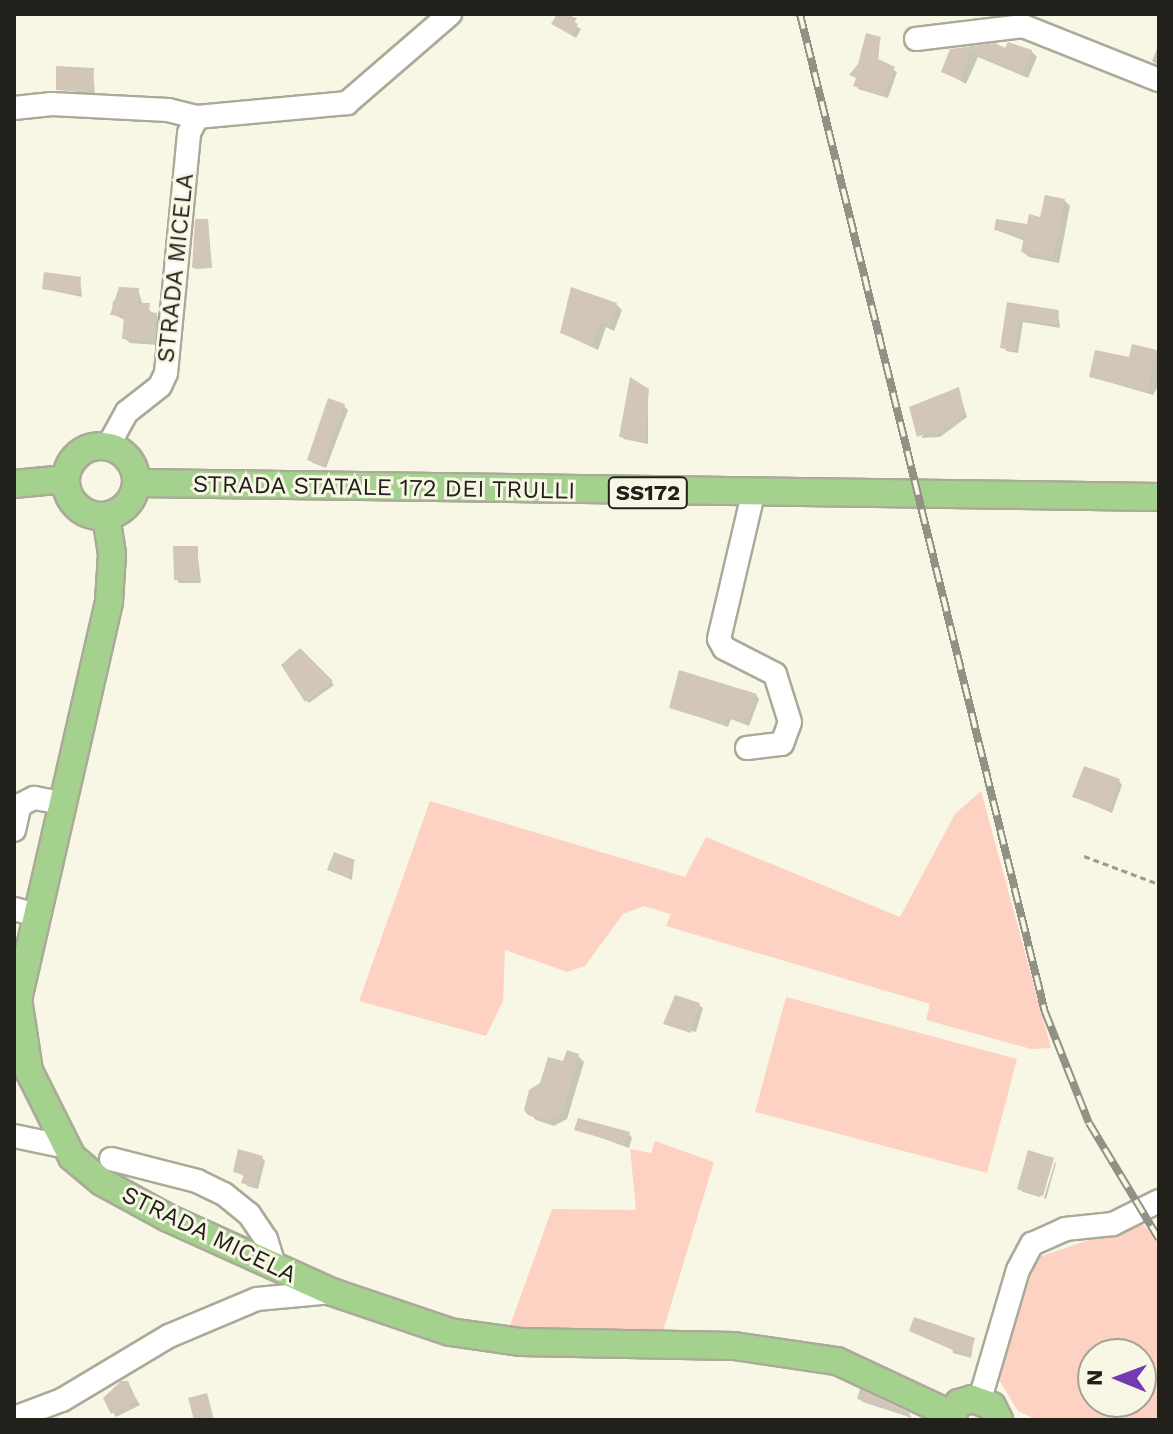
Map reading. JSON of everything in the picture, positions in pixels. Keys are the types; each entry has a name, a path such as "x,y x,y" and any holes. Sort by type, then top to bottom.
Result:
{"main road":[{"path":"108,446 132,463 137,483 127,505 106,516 77,507 66,479 75,457 108,446"},
{"path":"14,484 66,479"},
{"name":"STRADA STATALE 172 DEI TRULLI","path":"137,483 753,494 1159,497"},
{"name":"STRADA MICELA","path":"106,516 111,590 63,803 25,912 18,999 21,1035 29,1071 67,1147 102,1182 129,1199 332,1292 450,1332 491,1339 734,1346 837,1361 950,1417"},
{"path":"950,1417 966,1400 980,1399 992,1406 999,1420"}],"street":[{"path":"14,108 52,104 168,110 197,117 347,103 450,14"},
{"path":"916,39 1023,26 1159,80"},
{"name":"STRADA MICELA","path":"108,446 127,412 160,386 166,373 189,133 197,117"},
{"path":"747,748 782,744 790,722 775,674 724,648 719,639 753,494"},
{"path":"14,830 20,805 34,798 63,803"},
{"path":"14,1136 67,1147"},
{"path":"111,1159 197,1181 224,1194 249,1214 266,1239 274,1266"},
{"path":"980,1399 1018,1270 1032,1244 1065,1229 1113,1224 1159,1201"},
{"path":"14,1418 62,1400 144,1349 257,1299 332,1292"}],"path":[{"path":"1084,856 1159,884"}],"shaded area":[{"path":"981,791 1051,1048 1031,1049 926,1020 930,1004 666,926 671,914 644,906 623,914 585,966 567,972 505,950 503,1001 486,1036 359,1001 430,801 685,877 706,837 900,917 955,814"},
{"path":"786,997 1017,1059 987,1173 755,1112"},
{"path":"655,1141 714,1162 663,1331 508,1331 552,1209 636,1210 630,1149 651,1153"},
{"path":"1141,1222 1159,1242 1159,1420 1037,1420 1018,1411 998,1378 1036,1258"}],"building":[{"path":"557,14 574,14 570,19 578,24 572,35 551,24"},
{"path":"866,33 881,37 876,58 895,67 885,96 853,86 856,78 849,75 858,64"},
{"path":"1008,42 1032,50 1022,74 971,52 960,80 941,72 950,49 995,43 1005,48"},
{"path":"56,66 94,68 92,92 56,90"},
{"path":"1045,195 1065,199 1053,258 1021,252 1024,237 994,230 996,219 1027,224 1029,214 1040,217"},
{"path":"195,219 208,219 211,268 192,268"},
{"path":"44,272 81,277 79,294 42,289"},
{"path":"119,287 139,288 138,303 150,303 149,312 157,313 153,340 122,339 124,316 110,315"},
{"path":"571,287 617,303 608,326 600,323 592,345 560,333"},
{"path":"1007,302 1059,310 1057,325 1020,319 1015,351 1000,348"},
{"path":"1132,344 1157,350 1148,391 1089,377 1095,350 1129,357"},
{"path":"630,377 649,389 645,441 619,437"},
{"path":"959,387 965,414 936,435 935,431 917,437 909,407"},
{"path":"328,398 345,404 323,466 307,460"},
{"path":"173,546 198,546 198,580 174,580"},
{"path":"300,648 333,681 305,702 281,665"},
{"path":"679,670 757,694 746,724 728,717 725,725 669,708"},
{"path":"1084,766 1120,779 1109,810 1072,797"},
{"path":"334,852 355,860 348,878 327,870"},
{"path":"675,995 700,1003 691,1033 663,1024"},
{"path":"567,1050 579,1054 562,1113 547,1121 528,1115 524,1110 529,1090 540,1083 548,1057 563,1061"},
{"path":"578,1118 630,1132 626,1145 574,1130"},
{"path":"238,1149 263,1156 254,1187 241,1183 244,1175 233,1172"},
{"path":"1028,1150 1054,1158 1043,1196 1017,1189"},
{"path":"914,1317 975,1338 969,1357 909,1331"},
{"path":"121,1381 128,1381 137,1401 111,1414 103,1398"},
{"path":"860,1389 910,1413 909,1416 857,1399"},
{"path":"207,1393 214,1420 194,1420 188,1398"}],"railway":[{"path":"800,14 1045,1012 1089,1123 1159,1239"}]}
